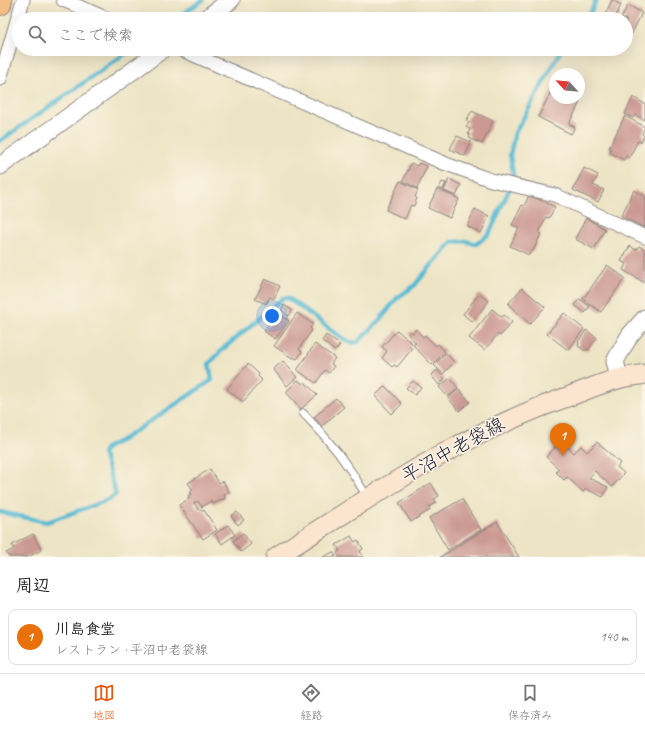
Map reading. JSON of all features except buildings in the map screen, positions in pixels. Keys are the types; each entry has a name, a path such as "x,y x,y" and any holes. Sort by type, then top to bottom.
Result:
{"highway":[{"path":"0,4 1,0"}],"main road":[{"name":"平沼中老袋線","path":"276,557 368,498 428,462 516,416 619,378 645,374"}],"street":[{"path":"20,12 23,0"},
{"path":"63,0 91,12"},
{"path":"215,12 231,0"},
{"path":"0,79 12,38"},
{"path":"0,166 153,56"},
{"path":"196,56 446,164 491,180 555,195 645,237"},
{"path":"619,378 616,361 630,336 645,318"}],"lane":[{"path":"303,413 317,427 357,479 368,498"}],"waterway":[{"path":"185,12 203,0"},
{"path":"590,12 596,0"},
{"path":"0,141 122,56"},
{"path":"0,512 47,522 108,500 116,494 103,453 106,448 122,440 212,380 209,364 224,348 283,298 288,298 342,338 352,343 358,342 380,320 397,298 414,286 452,242 465,241 476,244 489,234 514,179 510,155 515,133 558,56"}],"place":[{"name":"川島食堂","path":"563,456"}]}
